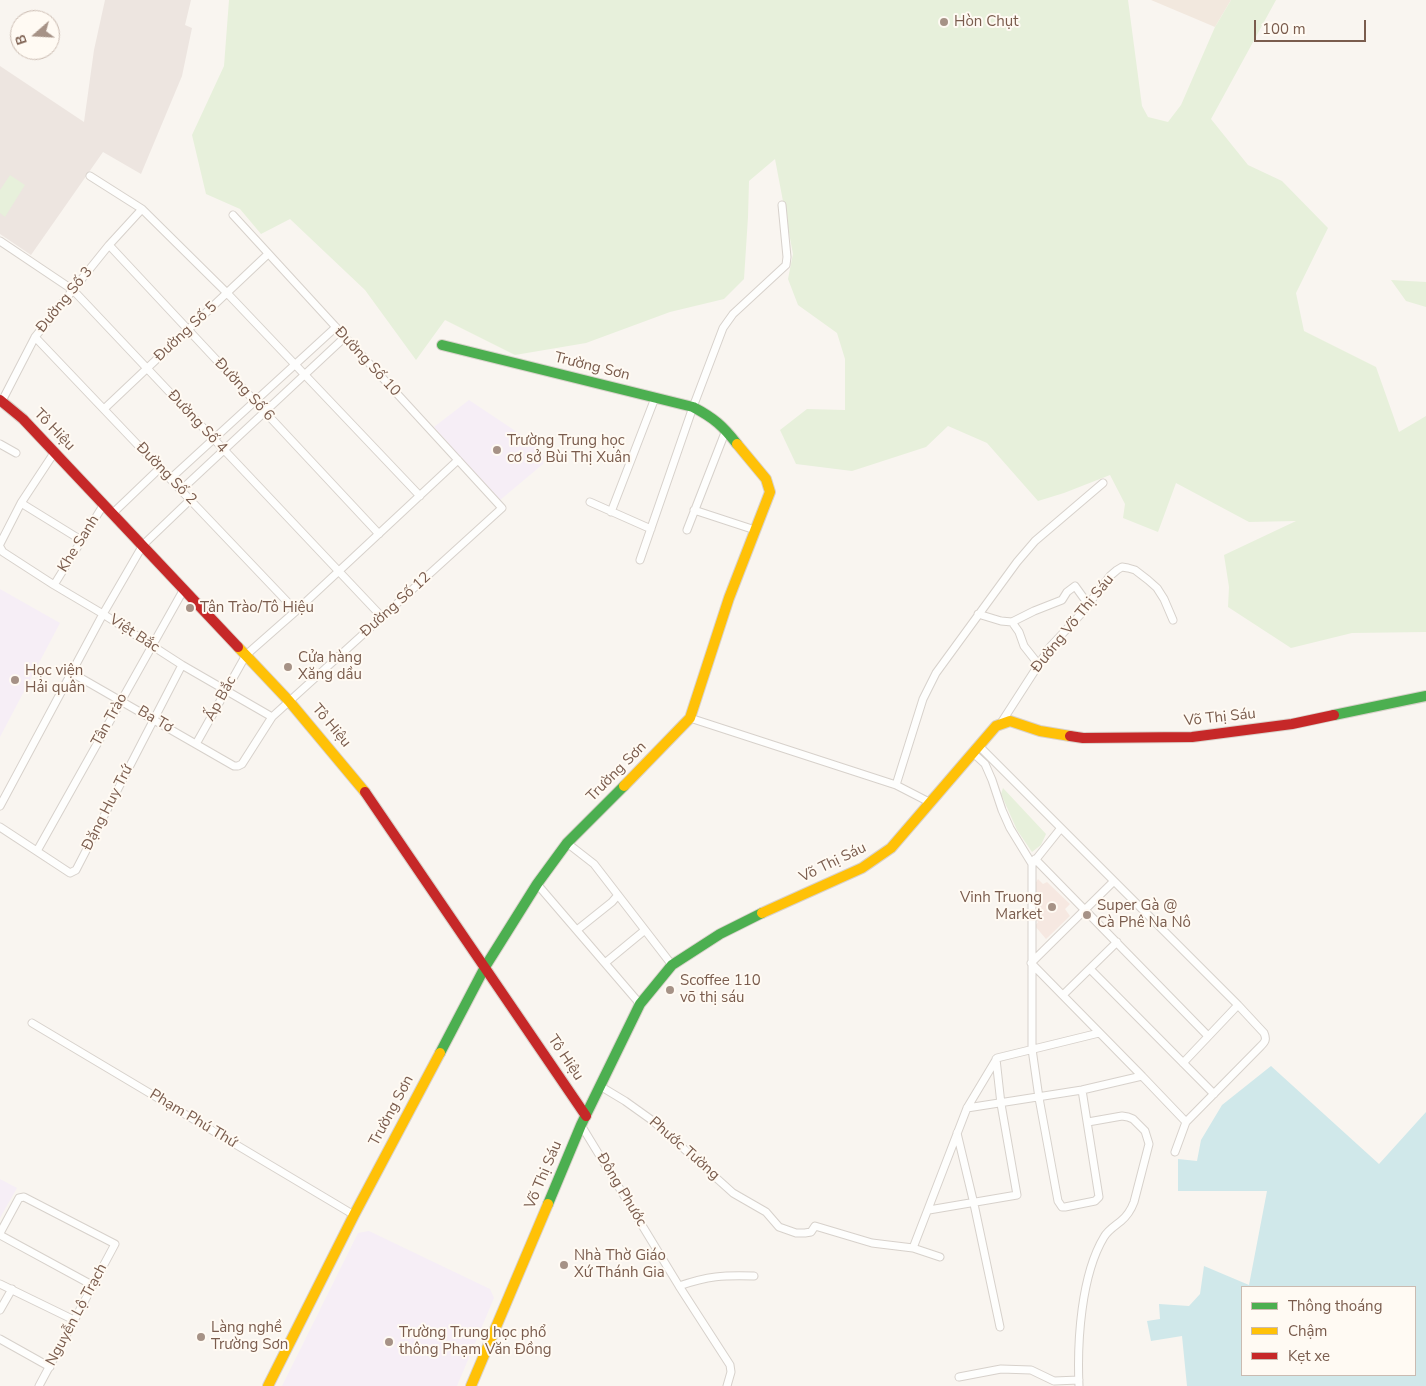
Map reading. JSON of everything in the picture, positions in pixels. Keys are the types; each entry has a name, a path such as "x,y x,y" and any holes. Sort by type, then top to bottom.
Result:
{"street":[{"path":"90,176 142,209 227,293 420,496"},
{"path":"640,560 719,337 728,320 786,265 787,257 782,205"},
{"name":"Đường Số 3","path":"1,401 35,337 109,246 142,209"},
{"name":"Đường Số 10","path":"233,215 502,508"},
{"name":"Đường Số 4","path":"0,241 73,290 223,451 382,617"},
{"name":"Đường Số 6","path":"109,246 379,534"},
{"name":"Đường Số 5","path":"104,409 268,254"},
{"path":"170,479 336,327"},
{"name":"Đường Số 2","path":"35,337 296,611"},
{"path":"181,490 345,337"},
{"name":"Trường Sơn","path":"268,1386 354,1215 485,967 537,884 567,843 690,718 722,618 770,492 768,483 726,430 712,418 693,407 442,345"},
{"path":"611,512 655,398"},
{"name":"Tô Hiệu","path":"1,401 23,419 246,655 289,701 363,788 485,967 584,1120"},
{"path":"687,530 726,430"},
{"path":"0,444 16,453"},
{"name":"Việt Bắc","path":"54,453 22,503 0,545 3,552 182,665 272,717"},
{"name":"Ấp Bắc","path":"196,744 246,655 339,572 458,460"},
{"path":"114,514 160,468"},
{"path":"896,785 923,699 936,672 1017,562 1035,541 1103,483"},
{"path":"0,806 143,545 190,500"},
{"path":"590,502 651,529"},
{"path":"22,503 82,540"},
{"name":"Khe Sanh","path":"54,585 104,504"},
{"name":"Đường Số 12","path":"238,766 242,764 272,717 502,508"},
{"path":"694,510 755,530"},
{"name":"Đường Võ Thị Sáu","path":"1001,723 1050,647 1110,576 1122,567 1134,570 1157,588 1173,620"},
{"path":"978,614 1001,621 1012,622 1062,600 1067,592 1075,586 1088,604"},
{"name":"Tân Trào","path":"37,851 184,589"},
{"path":"1012,622 1019,632 1024,646 1039,665"},
{"name":"Đặng Huy Trứ","path":"0,827 70,873 76,870 182,665"},
{"name":"Ba Tơ","path":"72,673 234,766 238,766"},
{"name":"Võ Thị Sáu","path":"471,1386 584,1120 640,1004 672,965 695,949 768,910 862,868 891,848 975,748 1001,723 1017,723 1048,733 1083,738 1192,737 1292,724 1426,696"},
{"path":"690,718 896,785 930,803"},
{"path":"975,748 1061,828 1264,1033 1266,1038 1260,1047 1186,1122 1176,1152"},
{"path":"975,748 992,780 1002,810 1034,862 1085,910 1208,1036"},
{"path":"1061,828 1034,862 1031,963 1032,1049 1058,1201 1062,1207 1095,1201 1100,1197 1082,1090"},
{"path":"567,843 594,864 672,965"},
{"path":"1031,963 1114,881"},
{"path":"537,884 640,1004"},
{"path":"577,930 618,896"},
{"path":"605,963 645,930"},
{"path":"1063,995 1117,942"},
{"path":"1031,963 1186,1122"},
{"path":"1090,968 1214,1094"},
{"path":"1183,1062 1238,1005"},
{"name":"Phạm Phú Thứ","path":"32,1023 354,1215"},
{"path":"940,1257 913,1248 967,1108 996,1059 1001,1056 1099,1033"},
{"path":"929,1210 1016,1196 1018,1193 1001,1104 996,1059"},
{"path":"967,1108 1039,1098 1142,1076"},
{"name":"Phước Tường","path":"600,1086 646,1115 733,1193 766,1212 779,1226 796,1233 811,1232 815,1226 872,1243 913,1248"},
{"path":"959,1377 1001,1369 1031,1370 1054,1381 1079,1383 1078,1354 1082,1314 1088,1282 1095,1259 1106,1234 1122,1221 1130,1210 1149,1144 1145,1131 1133,1118 1122,1116 1088,1122"},
{"name":"Đông Phước","path":"584,1120 679,1286 730,1365 731,1372 727,1386"},
{"path":"957,1132 1000,1328"},
{"name":"Nguyễn Lộ Trạch","path":"0,1234 21,1196 115,1244 39,1386"},
{"path":"0,1234 92,1285"},
{"path":"679,1286 703,1278 723,1275 754,1276"},
{"path":"0,1284 74,1320"},
{"path":"0,1310 12,1289"},
{"path":"0,1339 50,1367"}],"shaded area":[{"path":"105,0 191,0 185,25 192,28 182,76 141,174 103,152 31,255 0,234 0,66 84,122 94,50"},
{"path":"1151,0 1231,0 1215,27"},
{"name":"Trường Trung học cơ sở Bùi Thị Xuân","path":"469,400 535,444 544,456 543,464 499,501 434,427"},
{"name":"Học viện Hải quân","path":"0,589 60,623 0,737"},
{"name":"Vinh Truong Market","path":"1038,879 1043,884 1047,882 1070,904 1065,909 1070,916 1046,939 1035,926 1038,922 1035,919 1035,884"},
{"path":"0,1179 17,1188 0,1218"},
{"name":"Trường Trung học phổ thông Phạm Văn Đồng","path":"369,1231 490,1289 494,1298 457,1386 282,1386 358,1233"}],"green space":[{"path":"229,0 1128,0 1142,106 1148,117 1168,122 1181,105 1215,27 1231,0 1276,0 1211,119 1248,165 1282,181 1328,228 1296,293 1304,331 1376,367 1399,432 1426,416 1426,632 1352,633 1291,648 1228,607 1229,587 1224,555 1296,521 1249,522 1176,483 1158,532 1123,518 1125,504 1110,475 1038,501 987,443 948,426 926,447 852,471 796,464 780,430 807,409 845,410 845,359 837,333 798,305 788,279 793,254 775,159 749,181 744,279 724,299 670,312 586,343 515,355 445,320 416,360 365,290 290,219 261,234 240,209 206,194 192,135 224,66"},
{"path":"10,175 25,185 5,217 0,213 0,190"},
{"path":"1391,280 1426,282 1426,307 1406,301"},
{"path":"1003,788 1046,834 1041,845 1032,852 1017,830 1001,794"}],"water":[{"path":"1271,1066 1379,1164 1426,1112 1426,1386 1187,1386 1182,1336 1151,1341 1147,1321 1160,1319 1159,1304 1189,1306 1200,1294 1204,1266 1249,1285 1267,1191 1178,1191 1178,1159 1197,1161 1201,1140 1222,1105"}],"traffic: fast":[{"path":"442,345 693,407 718,423 737,444"},
{"path":"1334,715 1426,696"},
{"path":"440,1053 485,967 537,884 567,843 624,786"},
{"path":"548,1204 581,1125 640,1004 672,965 720,934 762,913"}],"traffic: slow":[{"path":"624,786 690,718 729,598 770,492 766,479 737,444"},
{"path":"238,647 289,701 365,792"},
{"path":"762,913 862,868 891,848 996,726 1010,721 1040,731 1070,736"},
{"path":"268,1386 354,1215 440,1053"},
{"path":"471,1386 548,1204"}],"traffic: jam":[{"path":"0,400 23,419 238,647"},
{"path":"1070,736 1083,738 1192,737 1292,724 1334,715"},
{"path":"365,792 586,1116"}],"place":[{"name":"Hòn Chụt","path":"944,22"},
{"name":"Trường Trung học cơ sở Bùi Thị Xuân","path":"497,450"},
{"name":"Tân Trào/Tô Hiệu","path":"190,608"},
{"name":"Cửa hàng Xăng dầu","path":"288,667"},
{"name":"Học viện Hải quân","path":"15,680"},
{"name":"Vinh Truong Market","path":"1052,907"},
{"name":"Super Gà @ Cà Phê Na Nô","path":"1087,915"},
{"name":"Scoffee 110 võ thị sáu","path":"670,990"},
{"name":"Nhà Thờ Giáo Xứ Thánh Gia","path":"564,1265"},
{"name":"Làng nghề Trường Sơn","path":"201,1337"},
{"name":"Trường Trung học phổ thông Phạm Văn Đồng","path":"389,1342"}]}
